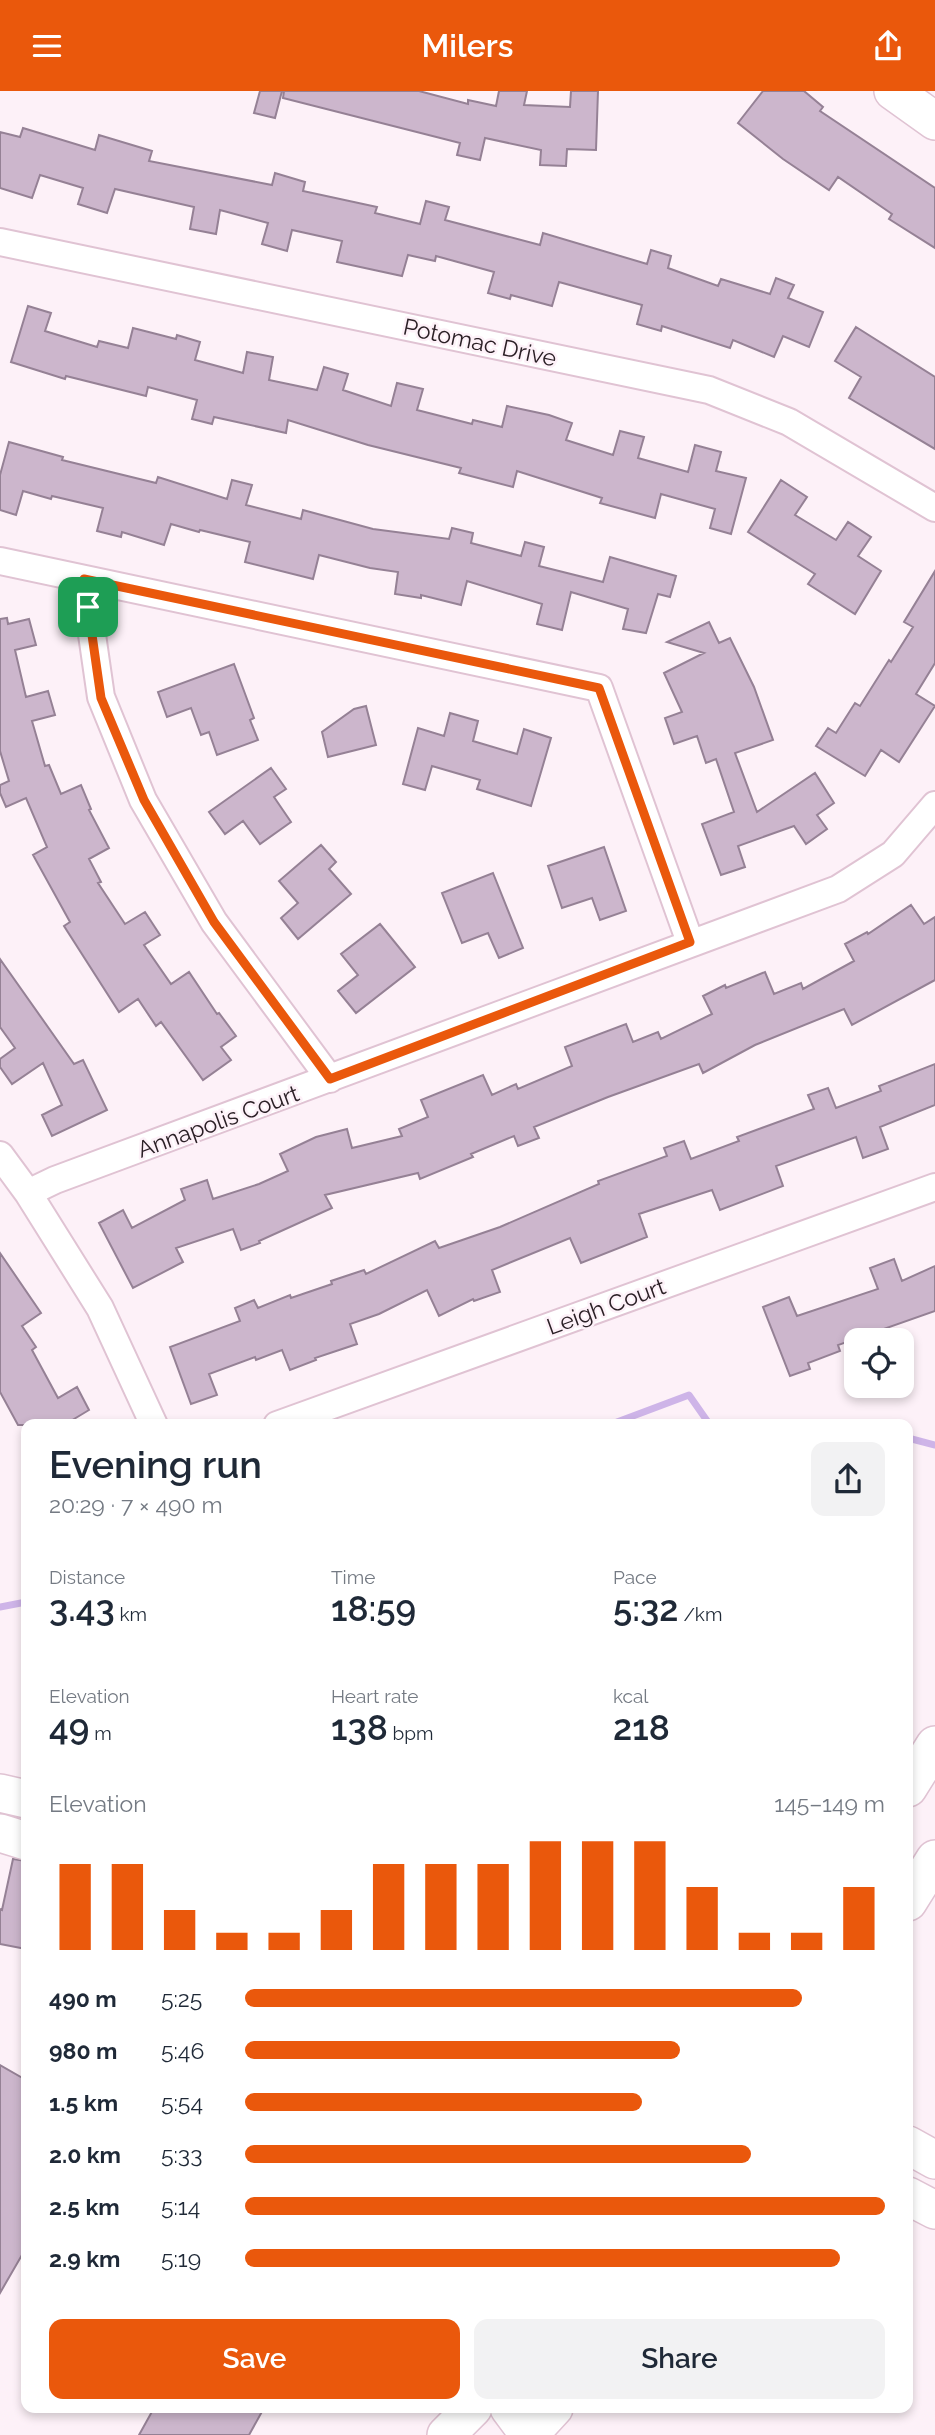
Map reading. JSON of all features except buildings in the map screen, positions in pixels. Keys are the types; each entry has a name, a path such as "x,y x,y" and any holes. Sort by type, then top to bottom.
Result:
{"main road":[{"path":"893,91 935,121"},
{"path":"913,1780 935,1745"},
{"path":"0,1833 21,1839"},
{"path":"913,1894 935,1859"},
{"path":"913,2147 935,2160"},
{"path":"913,2199 935,2210"},
{"path":"446,2435 468,2413"},
{"path":"513,2413 529,2435 549,2413"}],"street":[{"name":"Potomac Drive","path":"0,243 709,390 789,422 935,508"},
{"path":"0,561 599,688 690,942"},
{"path":"84,579 101,698 144,800 214,922 330,1079"},
{"name":"Annapolis Court","path":"28,1193 55,1180 838,889 892,854 935,805"},
{"path":"0,1155 28,1193 100,1308 151,1419"},
{"name":"Leigh Court","path":"294,1419 935,1187"}],"waterway":[{"path":"625,1419 689,1395 706,1419"},
{"path":"913,1439 935,1445"},
{"path":"0,1607 21,1603"}],"route":[{"path":"84,579 599,688 690,942 330,1079 214,922 144,800 101,698 88,607 84,579"}]}
